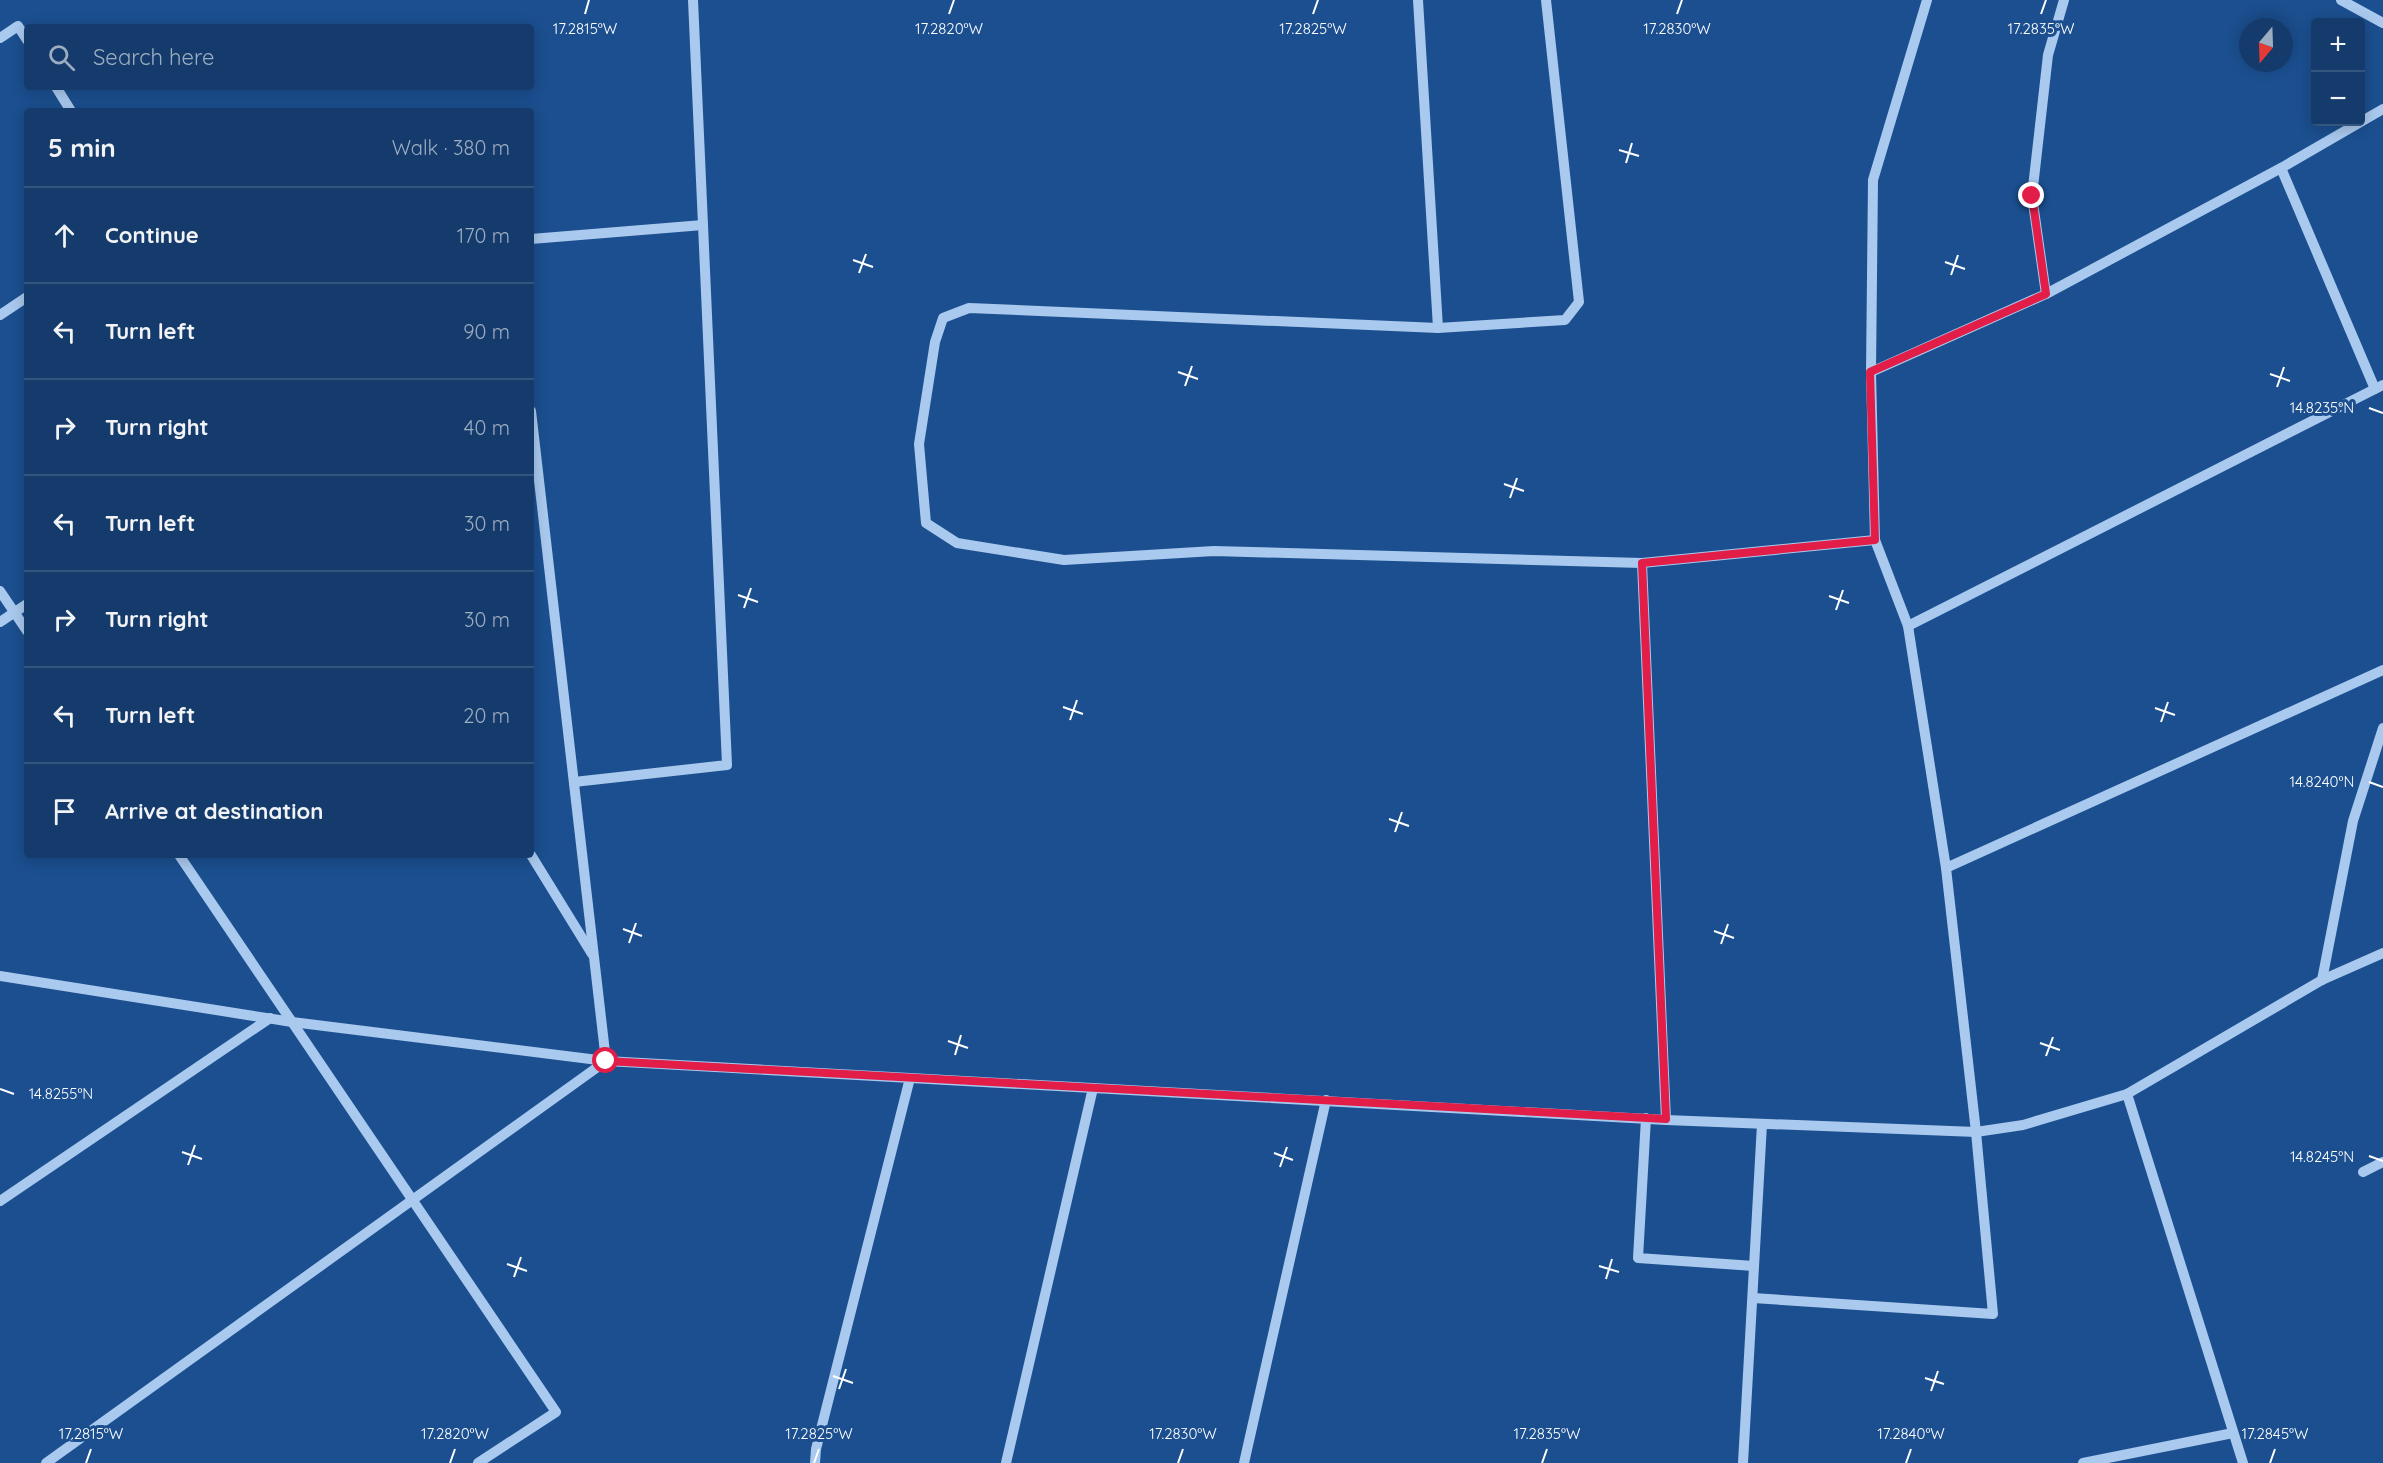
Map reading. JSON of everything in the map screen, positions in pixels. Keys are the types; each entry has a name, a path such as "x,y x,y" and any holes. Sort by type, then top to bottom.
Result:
{"street":[{"path":"574,782 727,765 693,0"},
{"path":"1419,0 1438,328"},
{"path":"1546,0 1579,302 1565,320 1438,328 969,308 943,318 935,342 920,444 926,522 957,543 1064,560 1214,551 1642,563 1875,540"},
{"path":"1753,1298 1993,1314 1977,1132 1946,868 1908,626 1875,540 1870,372 1873,180 1927,0"},
{"path":"2046,294 2032,196 2048,55 2064,0"},
{"path":"2342,0 2383,23"},
{"path":"0,38 18,26 24,35"},
{"path":"58,90 69,108"},
{"path":"1870,372 2046,294 2282,168 2383,109"},
{"path":"1908,626 2379,387 2282,168"},
{"path":"534,239 703,225"},
{"path":"0,315 24,299"},
{"path":"534,437 606,1061"},
{"path":"1642,563 1666,1119"},
{"path":"0,591 24,626"},
{"path":"0,622 24,606"},
{"path":"1946,868 2383,670"},
{"path":"2322,980 2353,821 2383,728"},
{"path":"181,858 556,1412 478,1463"},
{"path":"533,858 594,958"},
{"path":"0,976 292,1022 606,1061 1646,1118 1977,1132 2023,1125 2127,1094 2322,980 2383,953"},
{"path":"0,1201 270,1018"},
{"path":"46,1463 606,1061"},
{"path":"815,1463 816,1449 910,1078"},
{"path":"1006,1463 1093,1088"},
{"path":"2127,1094 2243,1463"},
{"path":"1244,1463 1326,1101"},
{"path":"1646,1118 1638,1258 1754,1266"},
{"path":"1743,1463 1762,1124"},
{"path":"2363,1172 2383,1161"},
{"path":"2083,1463 2233,1433"}],"route":[{"path":"606,1061 1666,1119 1642,563 1875,540 1870,372 2046,294 2032,196"}]}
